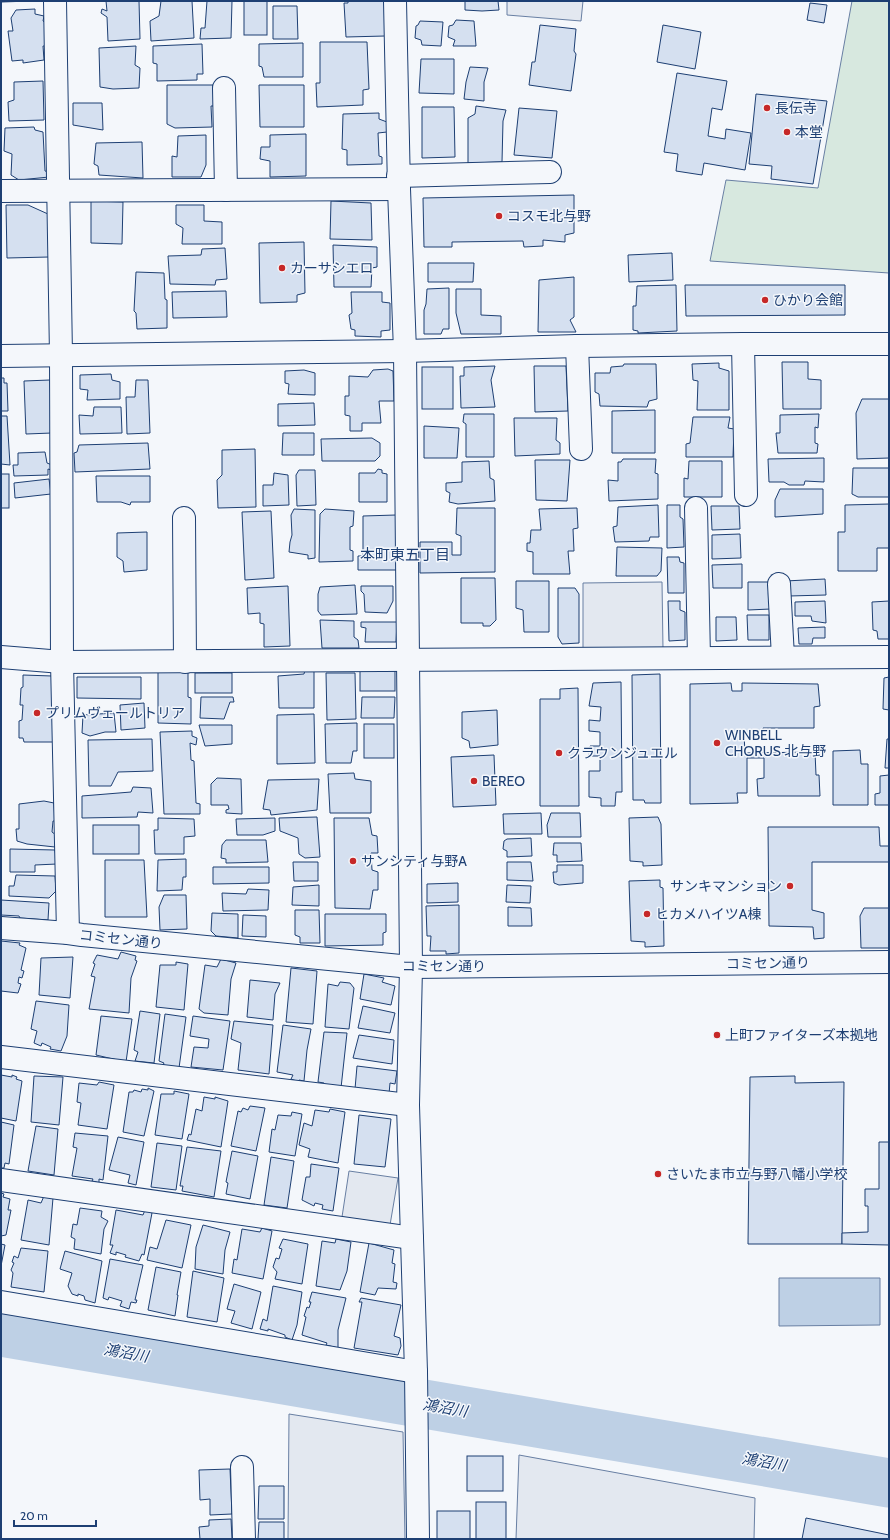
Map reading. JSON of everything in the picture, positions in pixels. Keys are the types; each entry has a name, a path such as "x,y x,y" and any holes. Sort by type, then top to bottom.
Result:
{"street":[{"path":"55,1 61,355 62,662 68,933"},
{"path":"395,1 398,183 405,351 411,967 408,1105 416,1375 418,1539"},
{"path":"224,88 226,190"},
{"path":"1,191 226,190 398,183 550,172"},
{"path":"743,344 746,495"},
{"path":"1,356 405,351 576,346 889,344"},
{"path":"576,346 581,449"},
{"path":"696,508 699,658"},
{"path":"184,518 185,662"},
{"path":"779,584 784,657"},
{"path":"1,658 62,662 185,662 889,657"},
{"name":"コミセン通り","path":"1,928 68,933 411,967 889,962"},
{"path":"1,1057 408,1105"},
{"path":"1,1180 412,1238"},
{"path":"1,1302 416,1375"},
{"path":"242,1467 244,1539"}],"shaded area":[{"path":"507,1 583,1 581,21 507,15"},
{"path":"852,1 889,1 889,273 710,261 726,180 818,188"},
{"path":"662,582 663,649 583,650 583,583"},
{"path":"349,1171 398,1178 390,1225 342,1217"},
{"path":"289,1414 403,1432 405,1539 288,1539"},
{"path":"519,1455 755,1498 754,1539 516,1539"}],"water":[{"path":"779,1278 880,1278 880,1325 779,1326"}],"building":[{"path":"1,1 31,1 1,2"},
{"path":"106,1 139,1 140,39 108,41 107,17 101,13 102,9 107,11"},
{"path":"161,1 192,1 194,38 151,41 150,21 159,16"},
{"path":"207,1 232,1 231,38 200,39 201,28 205,28"},
{"path":"244,1 267,1 267,35 244,35"},
{"path":"348,1 386,1 385,36 346,37 344,3 348,3"},
{"path":"465,1 498,1 499,10 465,10"},
{"path":"810,3 827,5 824,23 807,20"},
{"path":"273,6 297,6 298,39 273,39"},
{"path":"35,9 35,14 44,16 43,21 46,23 47,46 43,46 44,60 23,63 23,60 12,61 8,31 13,31 11,18 16,10"},
{"path":"456,20 474,21 476,46 453,46 455,40 448,37 449,26 453,25"},
{"path":"420,21 443,22 441,46 422,45 421,40 415,38 416,26"},
{"path":"540,25 576,29 574,51 576,54 571,91 529,85 532,62 535,62"},
{"path":"663,25 701,32 695,69 657,62"},
{"path":"320,42 367,42 369,89 363,90 363,105 317,107 316,83 320,83"},
{"path":"303,43 303,77 264,77 262,67 259,66 259,44"},
{"path":"202,44 203,74 197,74 197,80 157,81 157,64 153,63 153,46"},
{"path":"136,46 135,65 140,68 139,88 113,89 100,87 99,48"},
{"path":"421,59 454,59 454,94 419,93"},
{"path":"470,67 488,68 484,82 484,101 464,99"},
{"path":"677,73 727,81 722,110 712,108 708,136 725,139 726,129 751,133 745,170 704,163 702,175 676,171 678,154 664,152"},
{"path":"43,81 44,120 9,121 8,102 14,100 14,82"},
{"path":"167,85 213,85 214,106 211,106 212,127 175,128 167,124"},
{"path":"259,85 304,85 304,127 260,127"},
{"name":"本堂","path":"756,94 827,101 813,184 771,179 772,166 749,164"},
{"path":"73,103 102,103 103,130 73,125"},
{"path":"476,106 506,110 503,121 502,162 468,163 468,118 475,114"},
{"path":"422,107 454,107 455,157 422,158"},
{"path":"519,108 557,111 552,158 514,155"},
{"path":"379,113 379,119 387,122 387,132 378,133 379,156 382,157 382,164 347,165 347,150 342,149 343,114"},
{"path":"34,127 35,130 43,132 45,171 49,172 49,177 19,180 11,175 12,154 4,151 5,128"},
{"path":"306,134 306,176 270,177 270,161 260,159 261,147 270,147 270,135"},
{"path":"206,135 206,165 201,177 172,177 172,156 177,157 178,136"},
{"path":"142,142 143,178 99,175 98,166 94,164 96,143"},
{"name":"コスモ北与野","path":"574,195 574,233 565,235 565,242 543,240 543,246 524,247 523,241 452,242 452,247 424,247 423,198"},
{"path":"91,201 123,202 122,244 91,243"},
{"path":"331,201 371,203 372,240 330,239"},
{"path":"6,205 28,205 48,214 49,257 7,258"},
{"path":"176,205 204,205 204,221 222,222 222,244 182,244 183,228 176,224"},
{"name":"カーサシエロ","path":"304,242 305,293 297,295 297,302 260,303 259,243"},
{"path":"333,245 377,247 377,267 372,268 371,287 334,287"},
{"path":"225,248 227,279 216,280 215,285 170,284 168,256 201,255 202,249"},
{"path":"672,253 673,280 629,282 628,255"},
{"path":"428,263 474,263 473,282 428,282"},
{"path":"136,272 164,273 165,299 167,300 167,328 137,329 136,313 134,311"},
{"path":"574,277 574,317 570,320 576,332 538,332 539,280"},
{"path":"676,285 677,331 638,333 638,331 633,330 633,306 636,306 637,286"},
{"name":"ひかり会館","path":"685,285 845,285 845,315 686,316"},
{"path":"449,288 449,329 443,329 441,334 424,334 424,310 427,289"},
{"path":"456,289 481,289 481,315 501,316 501,334 461,334 456,313"},
{"path":"226,291 227,317 173,318 172,292"},
{"path":"351,292 382,292 382,302 390,303 390,330 381,331 381,337 355,336 355,330 351,329 349,315 352,313"},
{"path":"782,362 808,362 808,379 821,380 821,409 783,409"},
{"path":"719,363 719,368 729,371 729,410 697,410 698,381 693,380 692,364"},
{"path":"624,364 656,364 657,399 649,401 647,407 600,406 599,394 595,392 595,373 610,373 611,367 623,366"},
{"path":"495,366 491,380 495,407 461,408 460,376 464,376 464,367"},
{"path":"534,366 566,366 568,411 535,412"},
{"path":"422,367 453,367 453,409 422,409"},
{"path":"388,369 393,371 394,401 379,401 381,423 362,423 362,431 350,431 350,416 345,415 345,396 349,396 349,376 368,377 373,370"},
{"path":"304,370 315,373 315,395 288,394 289,384 285,383 285,371"},
{"path":"111,374 112,380 120,382 120,399 87,400 88,390 80,389 80,375"},
{"path":"1,378 4,378 4,383 7,383 8,411 1,411"},
{"path":"50,380 52,433 26,434 24,381"},
{"path":"136,380 148,380 150,433 127,434 126,397 135,397"},
{"path":"862,399 889,399 889,458 857,459 856,413"},
{"path":"314,403 315,425 278,426 278,404"},
{"path":"94,407 121,407 122,433 80,434 79,415 93,416"},
{"path":"655,410 655,453 612,453 612,411"},
{"path":"464,414 494,414 494,457 466,457 466,424 463,422"},
{"path":"819,414 818,428 815,427 815,443 818,444 817,453 778,453 776,433 780,433 780,415"},
{"path":"1,416 7,416 10,465 1,464"},
{"path":"693,417 730,417 728,428 734,429 733,457 686,457 686,444 690,443"},
{"path":"514,418 557,418 556,440 560,443 560,454 515,456"},
{"path":"424,426 459,428 457,458 424,458"},
{"path":"283,433 314,433 314,455 282,455"},
{"path":"372,438 380,443 380,456 375,461 322,461 321,439"},
{"path":"148,443 150,469 75,472 74,453 77,452 79,445"},
{"path":"255,449 256,507 218,508 217,480 222,475 222,450"},
{"path":"45,452 47,463 52,465 51,470 48,469 48,475 14,476 13,465 18,465 18,453"},
{"path":"824,458 824,482 805,481 804,485 789,485 784,482 769,482 768,459"},
{"path":"623,459 656,459 655,473 658,474 658,499 609,501 608,480 618,481 618,462 621,462"},
{"path":"535,460 570,460 567,501 536,500"},
{"path":"489,461 490,478 494,480 495,501 458,504 449,502 450,493 446,491 446,483 462,482 462,462"},
{"path":"689,461 722,461 722,497 684,497 684,478 688,479"},
{"path":"853,468 889,468 889,497 858,497 852,494"},
{"path":"378,469 382,470 382,473 387,474 387,502 359,502 359,473 375,473"},
{"path":"299,470 315,470 316,505 297,506 296,475"},
{"path":"274,473 288,475 289,505 263,506 263,485 273,485"},
{"path":"1,474 9,474 9,508 1,508"},
{"path":"96,476 150,476 150,502 131,502 130,505 121,502 97,502"},
{"path":"49,479 51,494 15,498 14,483"},
{"path":"780,489 823,489 823,514 775,517 775,500"},
{"path":"889,504 889,548 877,548 877,571 838,571 838,532 845,532 845,505"},
{"path":"658,505 659,537 650,537 649,541 615,542 613,527 617,526 618,507"},
{"path":"667,505 680,505 680,517 683,519 684,547 667,548"},
{"path":"711,506 739,506 740,529 712,530"},
{"path":"457,508 495,508 495,572 420,573 420,542 452,542 452,555 461,555 461,536 456,534"},
{"path":"577,508 578,528 573,529 574,551 568,551 570,574 533,574 533,552 527,551 527,543 530,543 531,530 541,530 539,509"},
{"path":"294,509 315,510 315,558 308,559 308,555 289,552 292,535 291,515"},
{"path":"325,509 354,511 353,526 350,527 350,550 353,551 353,561 319,562 320,514"},
{"path":"271,511 274,578 245,580 242,512"},
{"path":"396,515 397,570 358,570 358,556 363,556 363,516"},
{"path":"147,532 147,570 124,572 123,561 117,557 117,533"},
{"path":"740,534 741,558 712,559 712,535"},
{"path":"617,547 662,548 661,571 657,576 616,576"},
{"path":"667,557 679,557 680,562 684,563 684,593 668,593"},
{"path":"742,564 742,588 713,588 712,565"},
{"path":"461,578 495,578 496,620 490,626 483,626 483,623 461,623"},
{"path":"825,579 826,595 789,596 785,581"},
{"path":"516,581 549,581 549,632 524,632 523,610 516,608"},
{"path":"748,582 771,582 771,609 748,610"},
{"path":"355,585 357,614 321,615 318,611 318,594 320,587"},
{"path":"288,586 290,646 264,647 264,624 260,623 260,613 248,614 247,588"},
{"path":"361,586 393,586 393,601 387,613 365,612 364,594 361,591"},
{"path":"558,588 575,588 579,594 579,643 562,644 558,637"},
{"path":"668,601 680,601 680,610 685,612 685,640 669,641"},
{"path":"825,601 826,623 812,621 811,616 795,616 795,602"},
{"path":"889,601 889,639 878,639 877,631 873,630 872,602"},
{"path":"747,615 769,615 769,640 748,640"},
{"path":"716,617 736,617 737,640 716,641"},
{"path":"320,620 354,621 354,637 358,640 359,648 322,648"},
{"path":"361,622 397,622 396,642 365,642 366,628 361,627"},
{"path":"825,627 825,638 813,638 812,644 799,644 798,628"},
{"path":"305,670 314,671 314,708 279,708 278,676 304,674"},
{"path":"360,670 395,670 395,691 360,691"},
{"path":"158,672 188,672 188,697 191,698 191,724 158,723"},
{"path":"195,673 232,673 232,693 195,693"},
{"path":"326,673 355,673 356,719 327,720"},
{"path":"660,674 661,803 645,803 644,800 633,800 632,675"},
{"name":"プリムヴェールトリア","path":"23,675 52,676 53,742 24,742 23,738 19,738 19,721 22,720 23,705 20,705"},
{"path":"77,677 141,677 141,699 77,698"},
{"path":"889,677 889,710 883,709 884,678"},
{"path":"621,682 622,792 616,792 615,806 601,806 601,798 589,797 589,771 600,771 600,756 589,756 590,746 600,746 600,732 589,731 589,720 600,721 601,707 589,706 593,683"},
{"name":"WINBELL CHORUS 北与野","path":"731,683 732,691 742,691 742,683 818,684 820,706 814,707 814,728 763,728 764,734 744,734 745,753 815,752 816,775 819,775 820,796 758,796 757,779 764,778 764,758 747,758 747,793 737,793 738,803 690,804 690,684"},
{"name":"クラウンジュエル","path":"578,688 579,806 540,806 540,699 560,699 560,689"},
{"path":"201,697 233,697 234,702 230,702 224,719 200,718"},
{"path":"362,697 395,697 394,718 361,718"},
{"path":"144,703 145,728 121,730 120,705"},
{"path":"497,710 498,745 470,748 469,741 462,738 462,712"},
{"path":"114,713 116,732 105,732 90,736 82,733 83,715"},
{"path":"314,714 315,763 277,764 277,715"},
{"path":"357,723 357,751 353,751 351,763 326,763 325,724"},
{"path":"364,724 394,724 394,758 364,758"},
{"path":"199,725 232,725 232,744 205,746"},
{"path":"192,731 192,736 197,738 196,745 190,743 191,760 194,761 196,803 200,804 200,814 164,814 160,732"},
{"path":"152,739 153,771 118,772 111,786 89,786 88,740"},
{"path":"887,739 889,739 889,768 885,768"},
{"path":"860,750 861,764 868,764 868,805 833,805 833,751"},
{"name":"BEREO","path":"494,755 496,805 453,807 451,757"},
{"path":"354,773 355,779 371,781 371,813 330,813 328,774"},
{"path":"889,775 889,805 875,805 875,794 880,793 880,776"},
{"path":"217,778 241,779 242,814 226,813 226,810 229,809 228,805 211,805 211,784"},
{"path":"319,779 317,810 271,815 270,810 263,809 268,780"},
{"path":"133,787 151,788 153,813 138,812 137,817 82,818 82,796 131,792"},
{"path":"44,801 54,803 55,821 53,821 52,832 56,835 55,847 27,844 17,841 16,829 19,829 19,804"},
{"path":"541,813 542,834 504,834 503,814"},
{"path":"551,813 580,813 581,837 548,837 547,825"},
{"path":"317,817 320,857 305,858 299,854 298,838 280,831 279,818"},
{"path":"658,817 661,824 662,865 643,866 643,862 630,861 629,818"},
{"path":"158,818 194,819 195,836 184,837 184,854 155,854 154,830 158,830"},
{"path":"275,818 275,831 263,835 237,835 236,819"},
{"name":"サンシティ与野A","path":"334,818 369,818 372,835 377,836 378,853 371,853 372,870 378,872 378,890 373,890 370,909 335,908"},
{"path":"93,825 139,825 139,854 93,854"},
{"name":"サンキマンション","path":"768,827 879,827 880,846 889,846 889,862 812,862 812,910 824,913 824,938 814,939 813,927 769,926"},
{"path":"531,838 532,856 507,857 507,851 503,849 504,841 507,839"},
{"path":"226,840 266,840 268,862 226,863 226,859 221,858 222,845"},
{"path":"554,843 581,843 582,861 557,862 557,855 553,855"},
{"path":"10,849 55,850 57,864 35,865 35,872 10,872"},
{"path":"186,859 186,877 183,877 182,890 157,891 158,860"},
{"path":"105,860 144,860 147,917 105,917"},
{"path":"293,862 318,862 318,881 294,881"},
{"path":"507,862 531,862 533,881 507,880"},
{"path":"557,865 583,865 583,883 559,885 554,883 553,872 557,872"},
{"path":"213,867 269,867 269,883 213,884"},
{"path":"16,875 55,876 56,891 49,898 9,896 9,886 14,886"},
{"name":"ヒカメハイツA棟","path":"660,880 660,887 663,888 664,946 645,947 645,942 631,941 629,881"},
{"path":"458,883 458,902 427,903 427,884"},
{"path":"319,885 319,906 292,905 293,887"},
{"path":"507,885 531,886 530,903 506,902"},
{"path":"248,889 269,890 268,910 223,911 222,893 246,894"},
{"path":"164,895 186,895 187,929 160,930 159,907"},
{"path":"1,900 49,903 48,920 1,915"},
{"path":"459,905 459,953 446,954 446,951 430,951 431,936 427,936 426,906"},
{"path":"508,907 531,908 532,926 508,926"},
{"path":"864,908 889,908 889,948 861,948 860,916"},
{"path":"295,910 319,910 320,943 300,943 300,937 295,935"},
{"path":"212,913 238,914 238,938 216,936 211,931"},
{"path":"325,914 386,914 386,932 383,933 383,945 325,946"},
{"path":"243,915 266,916 266,937 242,936"},
{"path":"1,941 20,943 19,945 26,948 21,970 24,971 22,978 19,977 18,983 21,984 18,993 1,991"},
{"path":"121,952 136,956 135,960 137,961 131,978 129,1013 89,1009 95,977 91,976 95,964 93,963 97,955 118,959"},
{"path":"73,957 70,998 39,995 41,958"},
{"path":"221,959 236,963 231,979 228,1015 204,1013 199,1009 205,965 217,967"},
{"path":"176,962 188,964 184,1010 156,1007 160,965 176,965"},
{"path":"291,968 317,971 313,1024 286,1022"},
{"path":"364,974 384,978 382,982 395,986 391,1005 360,999"},
{"path":"250,980 280,983 275,994 273,1020 247,1017"},
{"path":"340,982 350,983 354,988 349,1029 325,1027 328,984 338,986"},
{"path":"36,1001 69,1005 67,1036 61,1051 50,1049 51,1047 42,1043 41,1046 34,1043 37,1031 31,1029"},
{"path":"363,1006 395,1013 390,1033 358,1028"},
{"path":"140,1011 160,1014 154,1063 135,1061 138,1052 134,1050"},
{"path":"165,1014 186,1017 179,1068 163,1065 164,1063 159,1061"},
{"path":"101,1016 132,1019 126,1062 96,1055"},
{"path":"193,1016 230,1021 223,1070 191,1067 194,1047 208,1048 209,1039 190,1036"},
{"path":"234,1021 273,1025 269,1074 238,1070 241,1043 231,1039"},
{"path":"283,1025 311,1029 304,1081 299,1080 299,1082 291,1079 293,1075 277,1072"},
{"path":"324,1032 347,1033 341,1088 323,1086 324,1083 318,1082"},
{"path":"359,1035 394,1040 392,1064 353,1058"},
{"path":"357,1066 397,1071 395,1084 390,1083 389,1094 355,1089"},
{"path":"1,1075 12,1077 12,1075 17,1077 16,1079 22,1081 16,1121 1,1118"},
{"path":"34,1076 63,1077 59,1125 31,1122"},
{"path":"795,1076 795,1083 844,1082 842,1244 748,1244 750,1077"},
{"path":"99,1082 114,1085 107,1129 78,1125 81,1103 77,1102 79,1083 97,1085"},
{"path":"148,1088 154,1091 144,1136 123,1132 129,1092 133,1092 134,1090 141,1092 142,1089 148,1090"},
{"path":"174,1091 189,1094 182,1139 155,1135 161,1094 174,1094"},
{"path":"204,1097 215,1099 215,1097 228,1101 221,1147 187,1140 189,1134 191,1135 196,1109 202,1111"},
{"path":"250,1106 265,1108 256,1151 231,1146 238,1111 241,1112 243,1108 248,1110"},
{"path":"330,1109 345,1112 338,1163 308,1157 310,1149 299,1145 304,1123 312,1126 315,1110 329,1112"},
{"path":"292,1112 302,1114 295,1156 269,1152 272,1129 275,1130 278,1115 291,1116"},
{"path":"359,1115 391,1119 385,1167 354,1164"},
{"path":"1,1122 14,1125 9,1164 5,1163 4,1168 1,1168"},
{"path":"36,1126 58,1129 54,1175 28,1171"},
{"path":"75,1133 108,1136 103,1180 99,1179 99,1183 92,1181 93,1179 72,1176 77,1148 73,1147"},
{"path":"118,1137 144,1142 136,1185 128,1183 130,1175 109,1170"},
{"path":"879,1142 889,1142 889,1245 842,1244 842,1233 868,1232 868,1206 865,1206 865,1189 879,1189"},
{"path":"157,1143 182,1146 176,1190 151,1187"},
{"path":"187,1147 221,1151 214,1197 182,1191 183,1186 180,1186"},
{"path":"232,1151 258,1156 250,1199 226,1194 228,1183 226,1182"},
{"path":"271,1157 294,1161 287,1208 264,1205"},
{"path":"311,1164 339,1168 333,1211 322,1209 323,1205 315,1203 314,1206 302,1200 306,1177 310,1177"},
{"path":"1,1193 4,1194 3,1197 10,1199 8,1210 11,1210 6,1235 1,1236"},
{"path":"44,1196 53,1198 49,1245 21,1240 28,1200 41,1203"},
{"path":"80,1208 102,1211 101,1217 108,1221 104,1229 101,1254 74,1249 75,1239 71,1237 73,1224 77,1225"},
{"path":"116,1210 143,1215 145,1210 152,1213 144,1255 142,1254 139,1261 125,1257 126,1255 116,1252 116,1255 110,1253 113,1245 110,1245"},
{"path":"166,1220 191,1225 182,1268 147,1260 150,1247 157,1249"},
{"path":"203,1225 230,1232 225,1250 223,1274 195,1269 196,1247"},
{"path":"262,1228 272,1231 263,1279 232,1273 234,1259 237,1260 242,1229 260,1232"},
{"path":"283,1239 308,1244 302,1284 275,1279 277,1272 273,1267 276,1258 279,1259 282,1249 279,1248"},
{"path":"336,1239 351,1242 347,1271 340,1290 316,1286 322,1241 335,1243"},
{"path":"369,1243 394,1250 392,1263 395,1264 393,1282 397,1283 396,1289 378,1288 375,1295 360,1292"},
{"path":"1,1244 5,1245 1,1266"},
{"path":"21,1248 48,1251 44,1292 11,1287 13,1273 11,1270 14,1263 12,1262 14,1256 18,1258"},
{"path":"65,1251 102,1261 95,1303 85,1300 84,1296 72,1294 68,1286 72,1273 60,1269"},
{"path":"110,1259 143,1265 135,1300 137,1300 136,1303 131,1302 129,1309 120,1306 122,1301 109,1297 108,1300 103,1298"},
{"path":"156,1267 181,1272 175,1316 148,1310"},
{"path":"193,1271 224,1278 217,1322 187,1317"},
{"path":"234,1284 261,1292 252,1329 231,1323 235,1311 227,1309"},
{"path":"273,1286 302,1292 297,1325 292,1340 285,1337 285,1335 268,1329 268,1331 260,1329 263,1319 267,1321"},
{"path":"312,1292 346,1298 338,1330 338,1348 326,1345 327,1343 302,1335 306,1317 304,1316 307,1307 309,1308 311,1302 309,1302"},
{"path":"361,1298 401,1305 394,1336 400,1338 401,1346 398,1355 354,1348 362,1302 359,1302"},
{"path":"467,1456 503,1456 503,1491 467,1491"},
{"path":"230,1469 232,1514 210,1515 210,1499 200,1500 199,1470"},
{"path":"259,1486 284,1486 284,1519 258,1519"},
{"path":"476,1502 506,1502 506,1539 476,1539"},
{"path":"437,1511 470,1511 470,1539 437,1539"},
{"path":"806,1518 889,1535 889,1539 802,1539"},
{"path":"231,1519 232,1539 200,1539 199,1527 209,1526 209,1520"},
{"path":"259,1522 284,1522 284,1539 258,1539"}],"waterway":[{"name":"鴻沼川","path":"1,1332 889,1483"}],"place":[{"name":"長伝寺","path":"767,108"},
{"name":"本堂","path":"787,132"},
{"name":"コスモ北与野","path":"499,216"},
{"name":"カーサシエロ","path":"282,268"},
{"name":"ひかり会館","path":"765,300"},
{"name":"プリムヴェールトリア","path":"37,713"},
{"name":"WINBELL CHORUS 北与野","path":"717,743"},
{"name":"クラウンジュエル","path":"559,753"},
{"name":"BEREO","path":"474,781"},
{"name":"サンシティ与野A","path":"353,861"},
{"name":"サンキマンション","path":"790,886"},
{"name":"ヒカメハイツA棟","path":"647,914"},
{"name":"上町ファイターズ本拠地","path":"717,1035"},
{"name":"さいたま市立与野八幡小学校","path":"658,1174"}],"district":[{"name":"本町東五丁目","path":"405,555"}]}
